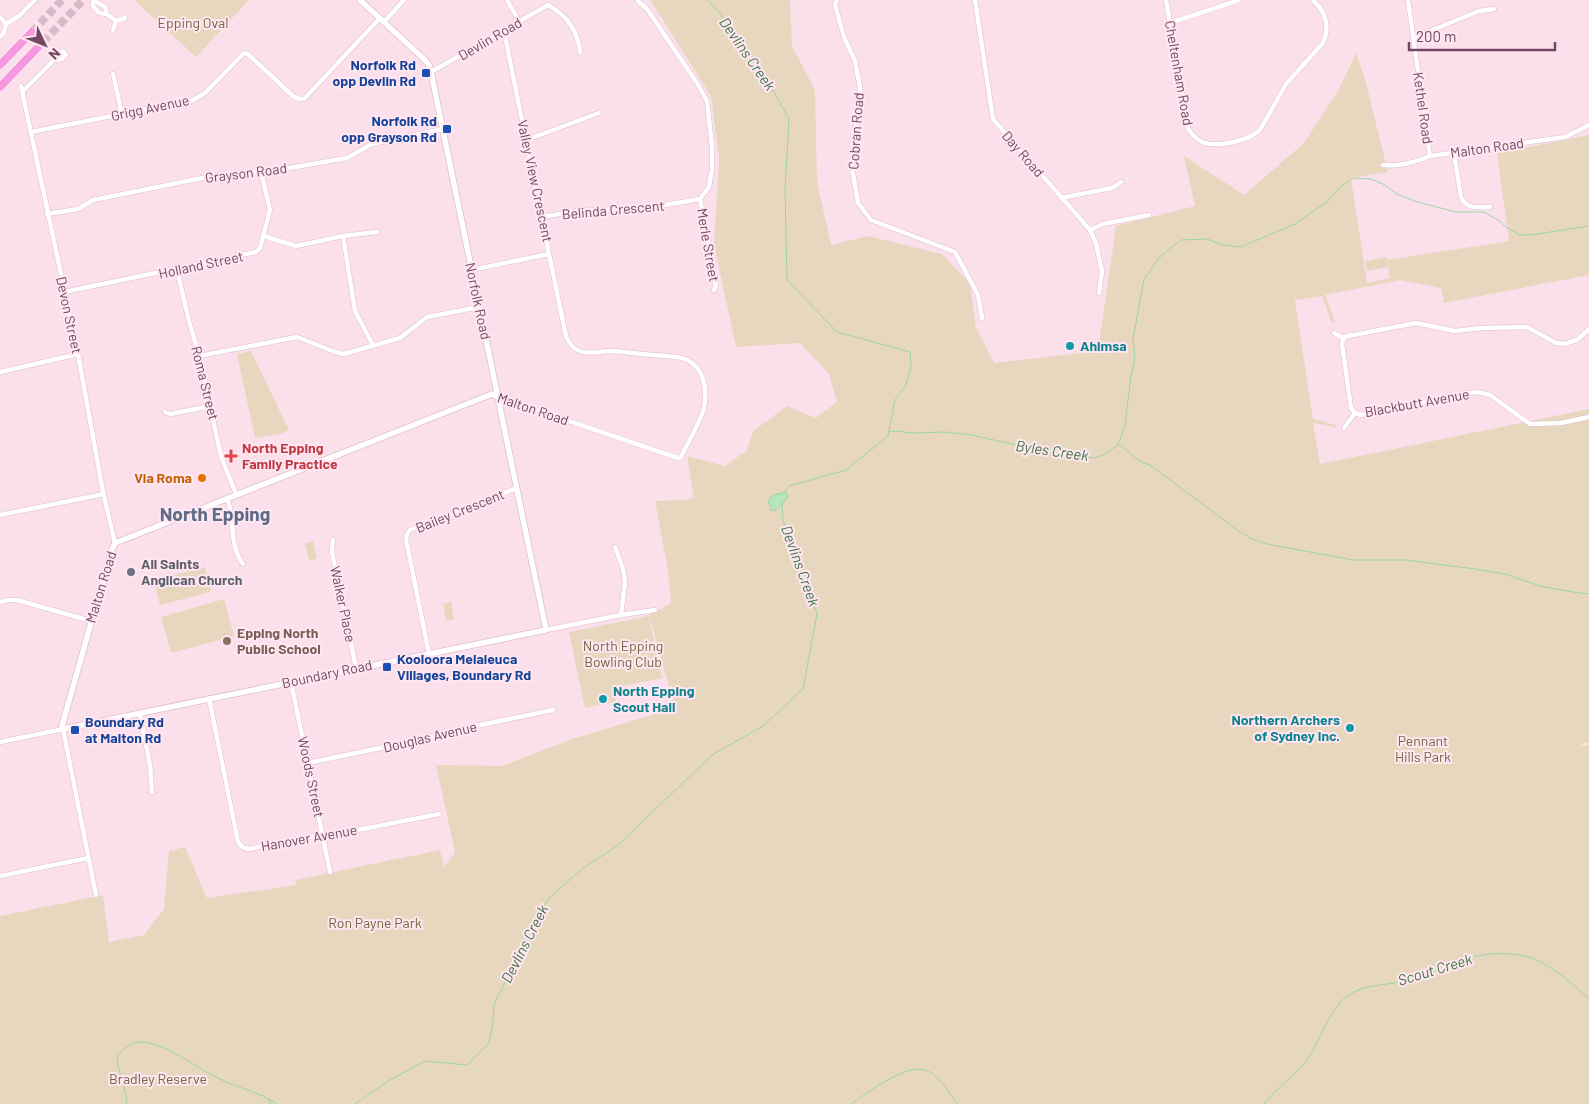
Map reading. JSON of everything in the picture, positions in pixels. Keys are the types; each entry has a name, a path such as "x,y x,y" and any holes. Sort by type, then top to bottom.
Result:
{"highway":[{"path":"0,65 32,32"},
{"path":"0,87 43,42"}],"street":[{"path":"0,37 4,32 6,24 19,16 35,0"},
{"path":"93,0 105,7 107,14"},
{"path":"93,0 93,6 99,13 107,14 116,21"},
{"name":"Norfolk Road","path":"360,0 429,65 546,630"},
{"path":"382,20 404,0"},
{"path":"507,0 519,21"},
{"name":"Cobran Road","path":"837,0 835,5 844,37 855,61 860,88 852,168 858,203 871,220 955,252 978,296 982,318"},
{"name":"Day Road","path":"975,0 993,119 1090,230 1096,243 1102,271 1099,293"},
{"name":"Cheltenham Road","path":"1166,0 1187,124 1191,134 1201,142 1215,146 1242,140 1255,134 1264,125 1286,84 1319,48 1325,37 1325,15 1319,5 1313,0"},
{"path":"1170,23 1239,0"},
{"name":"Kethel Road","path":"1408,0 1430,156"},
{"path":"638,1 647,9 707,101 712,146 712,171 709,187 700,199"},
{"name":"Devlin Road","path":"431,72 548,5 559,11 568,20 579,43 580,52"},
{"path":"1414,38 1479,11 1494,9"},
{"path":"0,17 6,24"},
{"path":"116,21 125,18"},
{"name":"Grigg Avenue","path":"31,132 193,100 205,93 245,53 294,97 304,98 382,20"},
{"path":"113,30 116,21"},
{"name":"Valley View Crescent","path":"471,270 549,254 504,31"},
{"name":"Devon Street","path":"54,60 22,89 78,354 115,543"},
{"path":"113,74 122,114"},
{"path":"526,140 600,113"},
{"name":"Malton Road","path":"1383,165 1391,166 1419,161 1430,156 1565,137 1589,125"},
{"name":"Grayson Road","path":"48,214 78,209 93,200 217,175 261,172 347,158 372,144 442,129"},
{"path":"1454,153 1461,197 1464,203 1470,207 1490,207"},
{"name":"Holland Street","path":"64,292 252,254 260,248 270,210 261,172"},
{"path":"1061,198 1112,188 1121,182"},
{"name":"Belinda Crescent","path":"542,217 582,210 641,209 700,199"},
{"name":"Merle Street","path":"700,199 716,286 714,290"},
{"path":"1090,230 1103,224 1150,215"},
{"path":"264,236 296,246 343,236 377,232"},
{"path":"343,236 355,311 373,346"},
{"name":"Malton Road","path":"96,895 62,726 115,543 492,394 675,458 681,457 704,407 704,386 698,370 688,361 678,357 611,351 584,353 576,350 571,346 566,336 549,254"},
{"name":"Roma Street","path":"177,270 211,406 221,456 236,494"},
{"path":"199,356 293,337 302,338 344,354 400,338 427,317 479,307"},
{"path":"1334,333 1344,339 1358,333 1416,323 1455,331 1527,327 1556,343 1564,344 1577,340 1589,330"},
{"name":"Blackbutt Avenue","path":"1344,339 1342,344 1351,408 1354,413 1361,415 1478,392 1490,395 1530,424 1561,423 1589,417"},
{"path":"0,372 78,354"},
{"path":"164,412 170,414 211,406"},
{"name":"Blackbutt Avenue","path":"1344,428 1354,413"},
{"name":"Bailey Crescent","path":"429,654 406,539 407,534 410,530 517,488"},
{"path":"0,515 104,494"},
{"path":"227,498 233,522 232,529 237,556 243,564"},
{"name":"Walker Place","path":"333,540 332,552 356,668"},
{"path":"616,547 623,568 625,582 621,615"},
{"path":"0,602 17,600 91,621"},
{"name":"Boundary Road","path":"0,742 356,668 621,615 655,610"},
{"name":"Woods Street","path":"291,682 330,872"},
{"name":"Hanover Avenue","path":"209,698 240,846 249,849 439,814"},
{"name":"Douglas Avenue","path":"308,763 553,710"},
{"path":"140,714 150,766 152,792"},
{"path":"0,876 88,858"}],"green space":[{"name":"Epping Oval","path":"134,0 249,0 196,57"},
{"path":"650,0 790,0 792,46 815,90 817,181 831,245 868,236 942,254 970,284 976,328 994,363 1098,351 1116,226 1195,206 1184,156 1244,195 1304,143 1339,89 1356,53 1365,79 1388,172 1351,178 1367,283 1390,278 1388,267 1367,271 1365,261 1386,257 1387,260 1509,241 1497,153 1589,135 1589,275 1444,303 1441,288 1400,280 1325,295 1335,322 1332,323 1322,296 1295,300 1313,419 1336,425 1336,427 1313,423 1320,464 1589,409 1589,744 1587,742 1579,746 1589,745 1589,1104 0,1104 0,916 103,895 109,942 144,935 164,909 169,851 185,847 207,898 296,885 295,880 440,850 444,868 455,852 436,765 502,766 572,739 675,708 649,615 671,603 668,571 655,501 694,498 687,456 725,466 747,450 753,431 787,406 816,418 837,402 829,374 800,343 736,347 714,245 719,159 711,96"},
{"path":"251,351 289,430 280,434 255,438 237,354"},
{"path":"313,541 317,559 309,560 305,543"},
{"path":"205,567 211,592 160,605 154,580"},
{"path":"224,599 234,636 171,653 161,617"},
{"path":"451,602 454,620 446,621 443,604"},
{"name":"North Epping Bowling Club","path":"649,616 662,678 614,688 616,702 585,708 569,632"}],"shaded area":[{"path":"786,492 788,498 776,510 772,511 768,501 773,495"}],"waterway":[{"name":"Devlins Creek","path":"708,0 729,24 761,69 789,119 785,188 787,280 837,332 910,352 911,367 906,385 895,400 888,436 846,470 789,486 783,493"},
{"name":"Byles Creek","path":"889,432 945,432 972,435 1051,453 1094,458 1103,455 1118,445 1125,426 1135,358 1133,339 1144,279 1159,258 1181,240 1207,239 1223,245 1241,247 1295,224 1327,202 1341,186 1354,178 1371,179 1383,184 1397,194 1414,201 1456,212 1484,212 1520,235 1589,226"},
{"path":"1119,445 1137,459 1150,465 1236,529 1252,539 1267,544 1353,560 1406,560 1475,569 1505,574 1540,586 1589,594"},
{"name":"Devlins Creek","path":"355,1104 390,1080 425,1061 467,1065 489,1043 494,1004 548,899 583,868 617,846 712,755 763,726 803,689 817,614 803,570 783,520 782,503"},
{"name":"Scout Creek","path":"1264,1104 1306,1061 1331,1015 1341,1001 1362,989 1409,980 1471,957 1491,954 1512,954 1541,962 1566,979 1589,999"},
{"path":"127,1104 117,1056 126,1047 139,1042 159,1046 220,1079 263,1096 277,1104"},
{"path":"851,1104 899,1074 920,1069 928,1071 937,1078 957,1104"},
{"name":"Devlins Creek","path":"268,1099 271,1104"}],"tunnel":[{"path":"32,32 62,0"},
{"path":"43,42 83,0"}],"place":[{"name":"Norfolk Rd opp Devlin Rd","path":"426,73"},
{"name":"Norfolk Rd opp Grayson Rd","path":"447,129"},
{"name":"Ahimsa","path":"1070,346"},
{"name":"North Epping Family Practice","path":"231,456"},
{"name":"Via Roma","path":"202,478"},
{"name":"All Saints Anglican Church","path":"131,572"},
{"name":"Epping North Public School","path":"227,641"},
{"name":"Kooloora Melaleuca Villages, Boundary Rd","path":"387,667"},
{"name":"North Epping Scout Hall","path":"603,699"},
{"name":"Northern Archers of Sydney Inc.","path":"1350,728"},
{"name":"Boundary Rd at Malton Rd","path":"75,730"}],"district":[{"name":"North Epping","path":"215,514"}],"park label":[{"name":"Pennant Hills Park","path":"1423,750"},
{"name":"Ron Payne Park","path":"375,923"},
{"name":"Bradley Reserve","path":"158,1079"}]}
